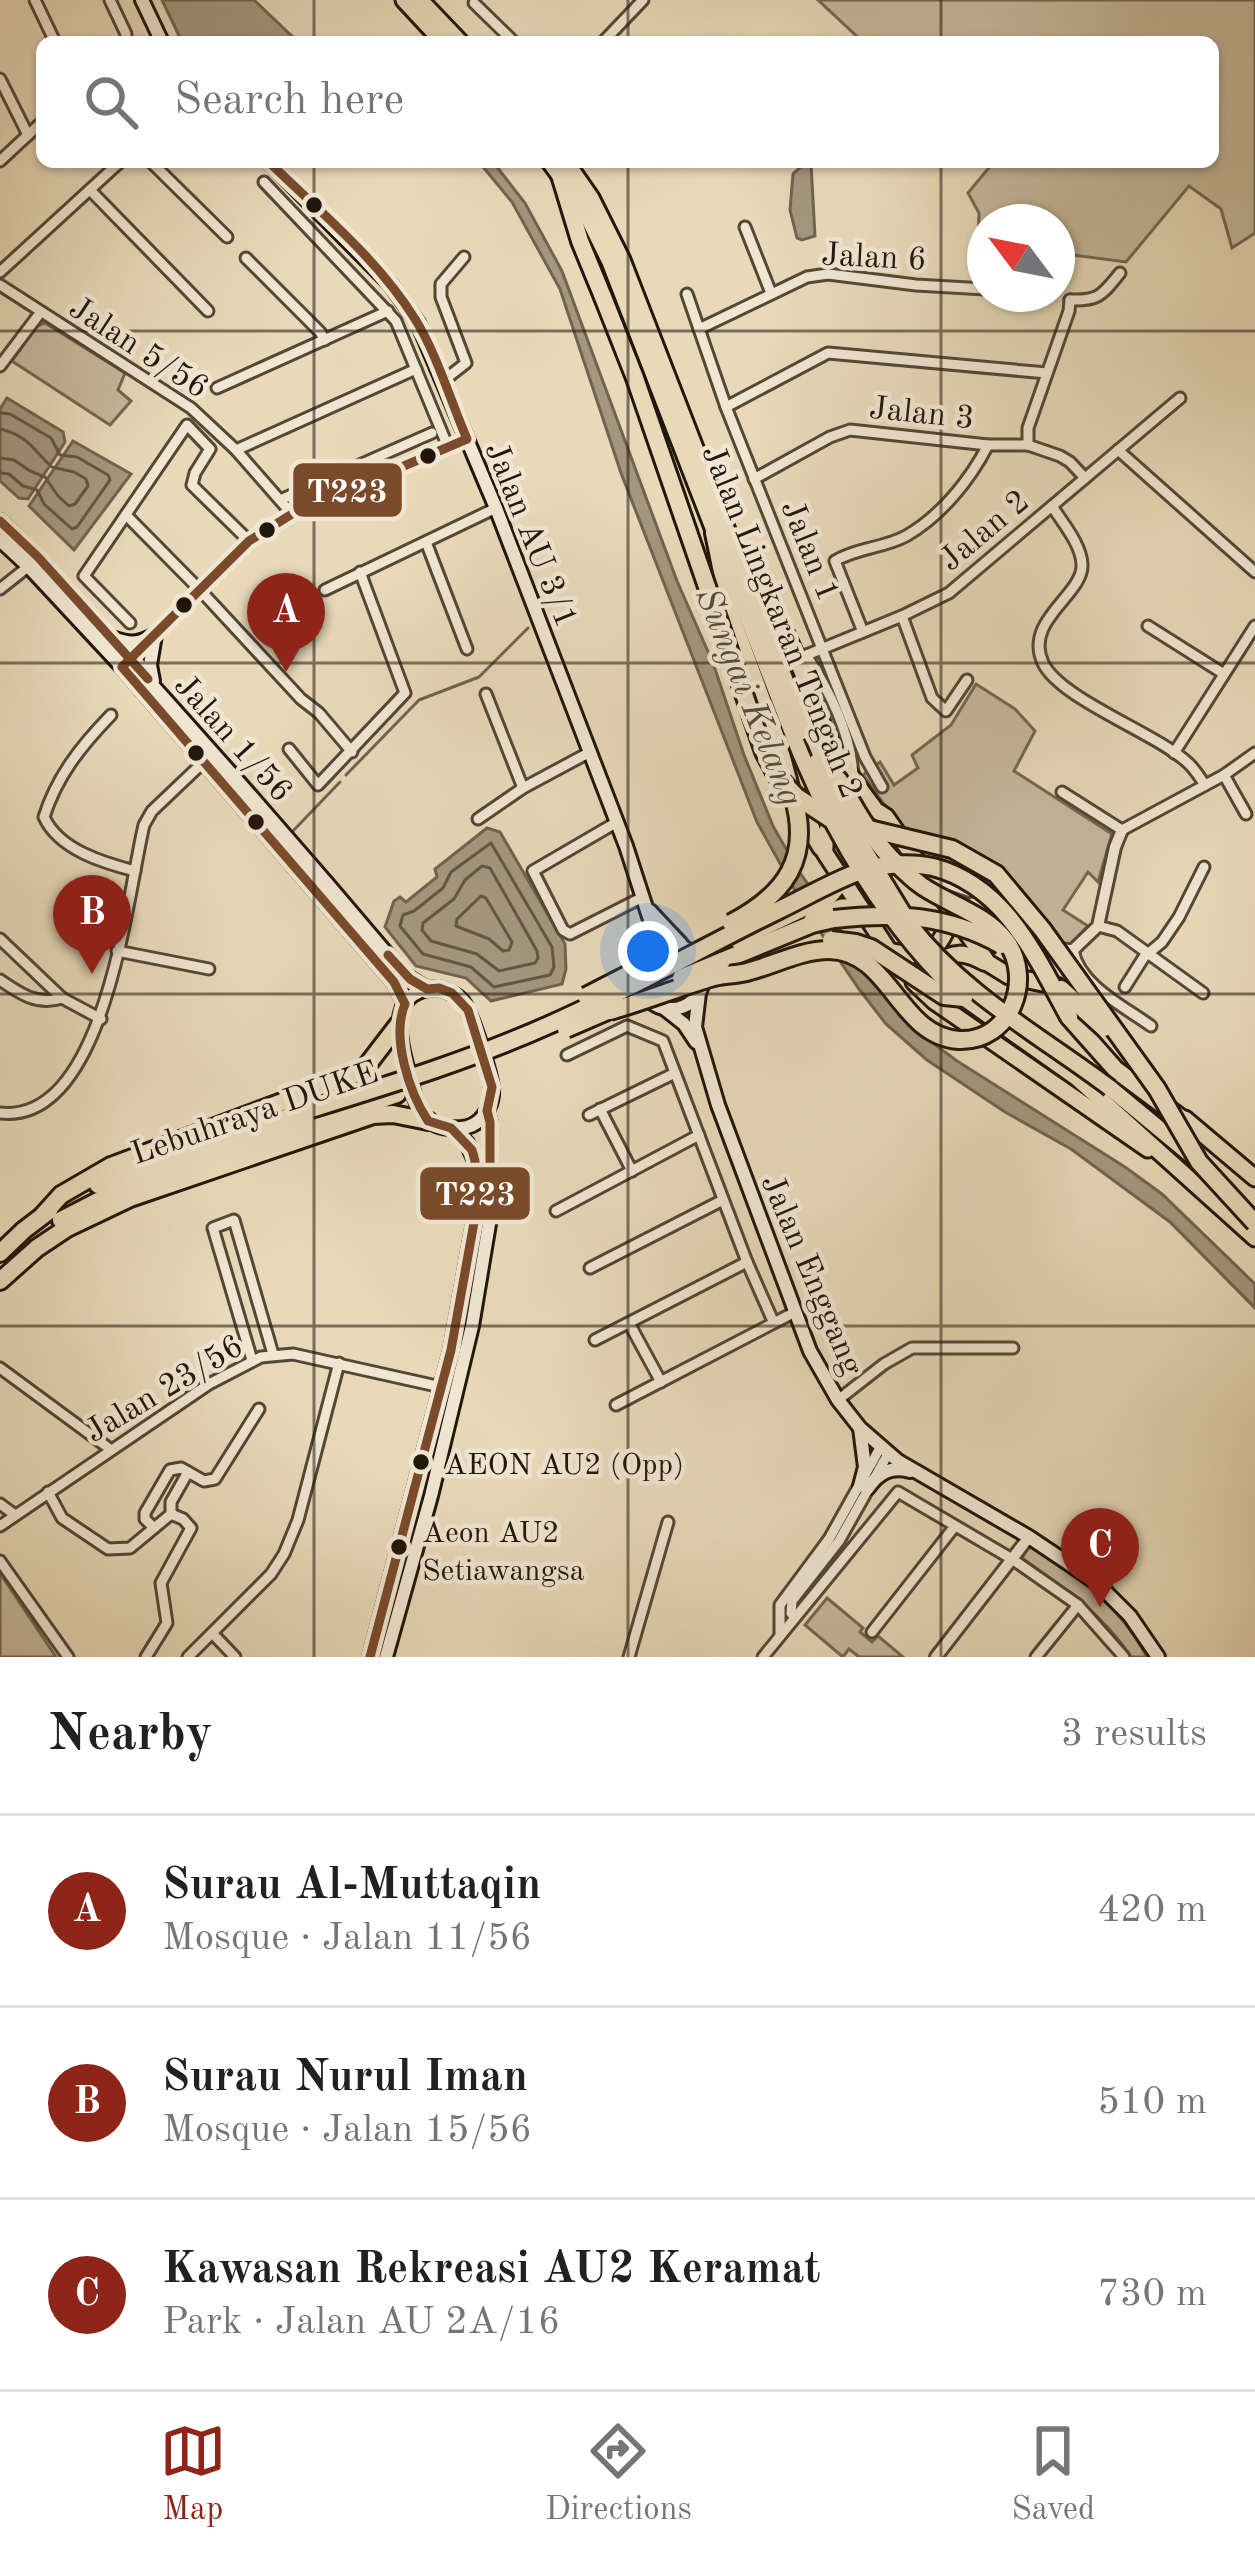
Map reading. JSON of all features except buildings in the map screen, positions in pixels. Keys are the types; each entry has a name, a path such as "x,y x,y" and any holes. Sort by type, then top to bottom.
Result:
{"highway":[{"path":"404,0 437,36"},
{"path":"420,0 454,36"},
{"path":"559,168 580,241 643,399 764,752 777,776 797,797 832,820 952,849 996,874 1042,929 1157,1089 1199,1162 1255,1223"},
{"name":"Jalan Lingkaran Tengah 2","path":"559,168 610,262 714,533"},
{"name":"Jalan Lingkaran Tengah 2","path":"560,168 591,198 622,260 817,762 836,805 910,925 973,991 1184,1148 1255,1212"},
{"path":"554,1023 569,1006 739,919 777,892 788,876 800,838 788,744 730,616 714,533"},
{"path":"749,587 763,597 801,657 831,744 988,963"},
{"name":"Jalan Lingkaran Tengah 2","path":"788,744 879,897 917,951 964,998 1106,1094 1255,1238"},
{"path":"793,787 813,789 825,782 831,744"},
{"path":"610,1011 809,952 836,950 876,970 922,1026 943,1037 962,1040 988,1033 1004,1020 1016,999 1018,972 1006,941 893,861 837,778 817,762"},
{"path":"793,787 815,838 860,907 889,951 934,1001 1139,1144 1172,1161"},
{"path":"825,853 824,833 835,813 848,806 874,808"},
{"path":"554,1023 845,878 885,866 932,867 972,883 996,902 1012,920 1069,1017 1116,1070 1255,1178"},
{"path":"833,902 841,877"},
{"path":"706,984 716,962 788,923 833,902 860,907"},
{"path":"610,1011 812,924 899,915 944,921 1016,954 1127,1048"},
{"path":"889,951 927,953 939,945 952,915"},
{"path":"686,948 718,949 788,923"},
{"path":"706,984 776,952 815,940 835,940 871,948 944,996 964,998"},
{"path":"934,1001 930,974 945,957 961,953 1009,976 1064,988 1190,1125"},
{"name":"Lebuhraya DUKE","path":"0,1270 63,1219 123,1188 505,1055 610,1011"},
{"name":"Lebuhraya DUKE","path":"0,1253 43,1215 117,1176 460,1060 554,1023"},
{"path":"43,1215 61,1195 111,1166 350,1077 365,1068 398,1025"},
{"path":"0,1281 68,1228 130,1198 374,1115 428,1120"}],"main road":[{"path":"142,0 159,36"},
{"name":"Jalan AU 3/1","path":"275,168 391,285 418,323 496,508 617,823 651,922 645,959"},
{"name":"Jalan 1/56","path":"0,521 209,756 288,837 405,975 428,988 452,993 469,1010 492,1087 487,1111 490,1218 472,1325 386,1657"},
{"name":"Jalan 1/56","path":"0,540 33,561 109,637 126,663 159,692 394,982 404,1004"},
{"path":"109,637 133,644 155,635"},
{"path":"155,635 150,665 159,692"},
{"name":"Jalan AU 3/1","path":"644,901 686,948"},
{"path":"645,959 667,945 686,948 702,967 706,984 684,1006 664,1008"},
{"name":"Jalan Enggang","path":"645,959 641,988 654,1004 684,1024 699,1048"},
{"name":"Jalan Enggang","path":"706,984 694,1019 699,1048 822,1377 860,1429 884,1451 1077,1568 1115,1599 1158,1657"},
{"path":"428,988 404,1004 398,1025 417,1104 428,1120 451,1128 469,1126 487,1111"},
{"path":"370,1657 458,1323 475,1217 475,1161 472,1150 451,1128"},
{"path":"860,1429 864,1487"},
{"path":"864,1487 898,1468 922,1475"}],"street":[{"path":"35,0 52,36"},
{"path":"110,0 126,36"},
{"path":"609,36 644,0"},
{"path":"474,3 508,36"},
{"path":"0,79 23,140"},
{"path":"0,161 36,128"},
{"path":"0,272 114,168"},
{"path":"157,168 227,237"},
{"path":"264,182 396,321 448,447"},
{"path":"90,190 208,311"},
{"path":"746,227 771,293"},
{"path":"442,381 466,363 441,284 464,257"},
{"path":"246,258 325,340"},
{"path":"1028,445 1028,428 1069,311 1066,297 1097,298 1120,273"},
{"name":"Jalan 6","path":"699,329 806,277 828,274 967,288"},
{"name":"Jalan 5/56","path":"0,285 191,408 236,449 292,514"},
{"name":"Jalan 1","path":"687,294 754,479 865,757 882,787"},
{"path":"217,388 388,311"},
{"path":"0,366 40,313"},
{"path":"726,406 828,353 1047,373"},
{"path":"236,449 416,369"},
{"name":"Jalan 2","path":"801,657 949,593 1180,398"},
{"path":"130,623 84,576 188,425 210,449 192,484 249,541"},
{"name":"Jalan 3","path":"754,479 850,430 1028,445 1070,462 1085,478"},
{"path":"280,500 432,433"},
{"path":"126,663 249,541 292,514 467,439"},
{"path":"863,632 835,561 905,537 944,506 988,445"},
{"path":"1118,450 1255,572"},
{"path":"1052,506 1082,563 1081,573 1044,625 1039,645 1046,669 1064,686 1174,752 1205,785"},
{"path":"326,590 496,508"},
{"path":"126,515 352,752"},
{"path":"426,542 467,649"},
{"path":"0,589 33,561"},
{"path":"289,749 318,785 405,694 361,572"},
{"path":"902,616 932,698 946,711 968,680"},
{"path":"1148,626 1224,674"},
{"path":"1174,752 1255,626"},
{"path":"801,657 819,675 853,759 848,806"},
{"path":"486,694 523,788"},
{"path":"111,716 63,773 44,818 91,860 135,871"},
{"path":"478,819 590,752"},
{"path":"1073,950 1097,926 1122,830 1255,753"},
{"path":"0,1114 30,1110 55,1093 74,1071 101,1018 146,819 209,756"},
{"path":"1224,775 1246,814"},
{"path":"1062,792 1122,830"},
{"path":"617,823 533,871 562,931 570,934 644,901"},
{"path":"1125,987 1179,917 1204,867"},
{"path":"926,876 970,891 1004,911 1064,968 1151,1026"},
{"path":"952,915 975,903 1004,911"},
{"path":"1097,926 1117,931 1203,993"},
{"path":"0,939 62,998 101,1018"},
{"path":"1038,940 1052,948 1073,950"},
{"path":"1073,950 1078,967 1098,987"},
{"path":"117,952 208,969"},
{"path":"0,980 37,1001 62,998"},
{"path":"1098,1025 1116,1000"},
{"path":"567,1055 627,1026 663,1041 773,1321"},
{"path":"632,1171 595,1112 675,1073"},
{"path":"556,1211 699,1136"},
{"path":"590,1268 723,1200"},
{"path":"252,1360 213,1228 234,1220 273,1354"},
{"path":"595,1340 747,1262"},
{"path":"616,1406 795,1312"},
{"path":"629,1323 661,1382"},
{"path":"838,1400 912,1348 1013,1348"},
{"name":"Jalan 23/56","path":"0,1526 110,1449 252,1360 293,1354 442,1387"},
{"path":"188,1657 271,1574 288,1546 339,1363"},
{"path":"0,1368 110,1449"},
{"path":"154,1528 145,1519 148,1506 170,1470 176,1467 204,1481 214,1479 259,1408"},
{"path":"795,1617 792,1601 839,1540 884,1451"},
{"path":"171,1514 171,1502 188,1472"},
{"path":"780,1636 780,1604 864,1487"},
{"path":"48,1492 62,1518 108,1549 130,1547 171,1514"},
{"path":"763,1657 898,1492 1012,1559 1078,1605 1124,1657"},
{"path":"0,1504 15,1515"},
{"path":"146,1657 167,1623 161,1583 191,1528 171,1514"},
{"path":"629,1657 668,1522"},
{"path":"872,1631 955,1526"},
{"path":"936,1657 1029,1537"},
{"path":"0,1561 68,1657"},
{"path":"1036,1657 1078,1605"},
{"path":"213,1634 235,1657"}],"shaded area":[{"path":"818,0 1255,0 1255,233 1232,248 1221,209 1189,186 1126,262 1075,255 1075,204 974,204 968,193 989,168 1219,168 1219,36 857,36"},
{"path":"45,323 125,373 118,390 131,401 110,425 12,361 37,326"},
{"path":"976,684 1015,709 1035,731 1014,771 1112,834 1098,882 1088,872 1063,910 1088,926 1069,946 1056,942 990,866 904,832 863,775 880,762 894,785 918,768 912,755 951,725"},
{"path":"1030,1545 1110,1606 1147,1657 1131,1657 1095,1614 1022,1558"},
{"path":"0,1573 56,1657 0,1657"},
{"path":"827,1598 863,1628 860,1632 872,1642 878,1636 903,1657 859,1657 849,1649 843,1657 805,1625"}],"water":[{"path":"162,0 254,0 292,36 179,36"},
{"path":"484,168 498,168 525,203 562,271 744,755 773,826 798,870 887,996 922,1035 1162,1194 1255,1284 1255,1308 1170,1222 1071,1149 927,1060 886,1024 808,914 757,822 621,473 560,289 512,202"},
{"path":"800,168 811,168 815,236 802,240 797,238 790,210 793,174"},
{"path":"7,398 63,432 65,442 28,499 19,498 0,481 0,409"},
{"path":"73,441 131,474 74,550 29,506"},
{"path":"487,828 500,832 565,944 562,984 491,1001 466,978 416,966 385,927 394,901 400,897 406,902 437,877 435,869"}],"waterway":[{"path":"346,775 419,700 479,677 528,628"},
{"path":"291,833 340,782"}],"transit line":[{"name":"T223","path":"275,168 347,236 400,297 430,346 467,439 292,514 249,541 122,667 394,982 405,1004 401,1048 414,1095 428,1121 451,1128 472,1150 475,1161 475,1217 451,1350 370,1657"},
{"name":"T223","path":"0,521 148,679"},
{"name":"T223","path":"388,955 410,979 427,989 452,993 468,1010 492,1087 487,1111 490,1178"}],"place":[{"name":"Surau Al-Muttaqin","path":"286,672"},
{"name":"Surau Nurul Iman","path":"92,974"},
{"name":"AEON AU2 (Opp)","path":"421,1462"},
{"name":"Aeon AU2 Setiawangsa","path":"399,1547"},
{"name":"Kawasan Rekreasi AU2 Keramat","path":"1100,1607"}],"water label":[{"name":"Sungai Kelang","path":"751,696"}]}
